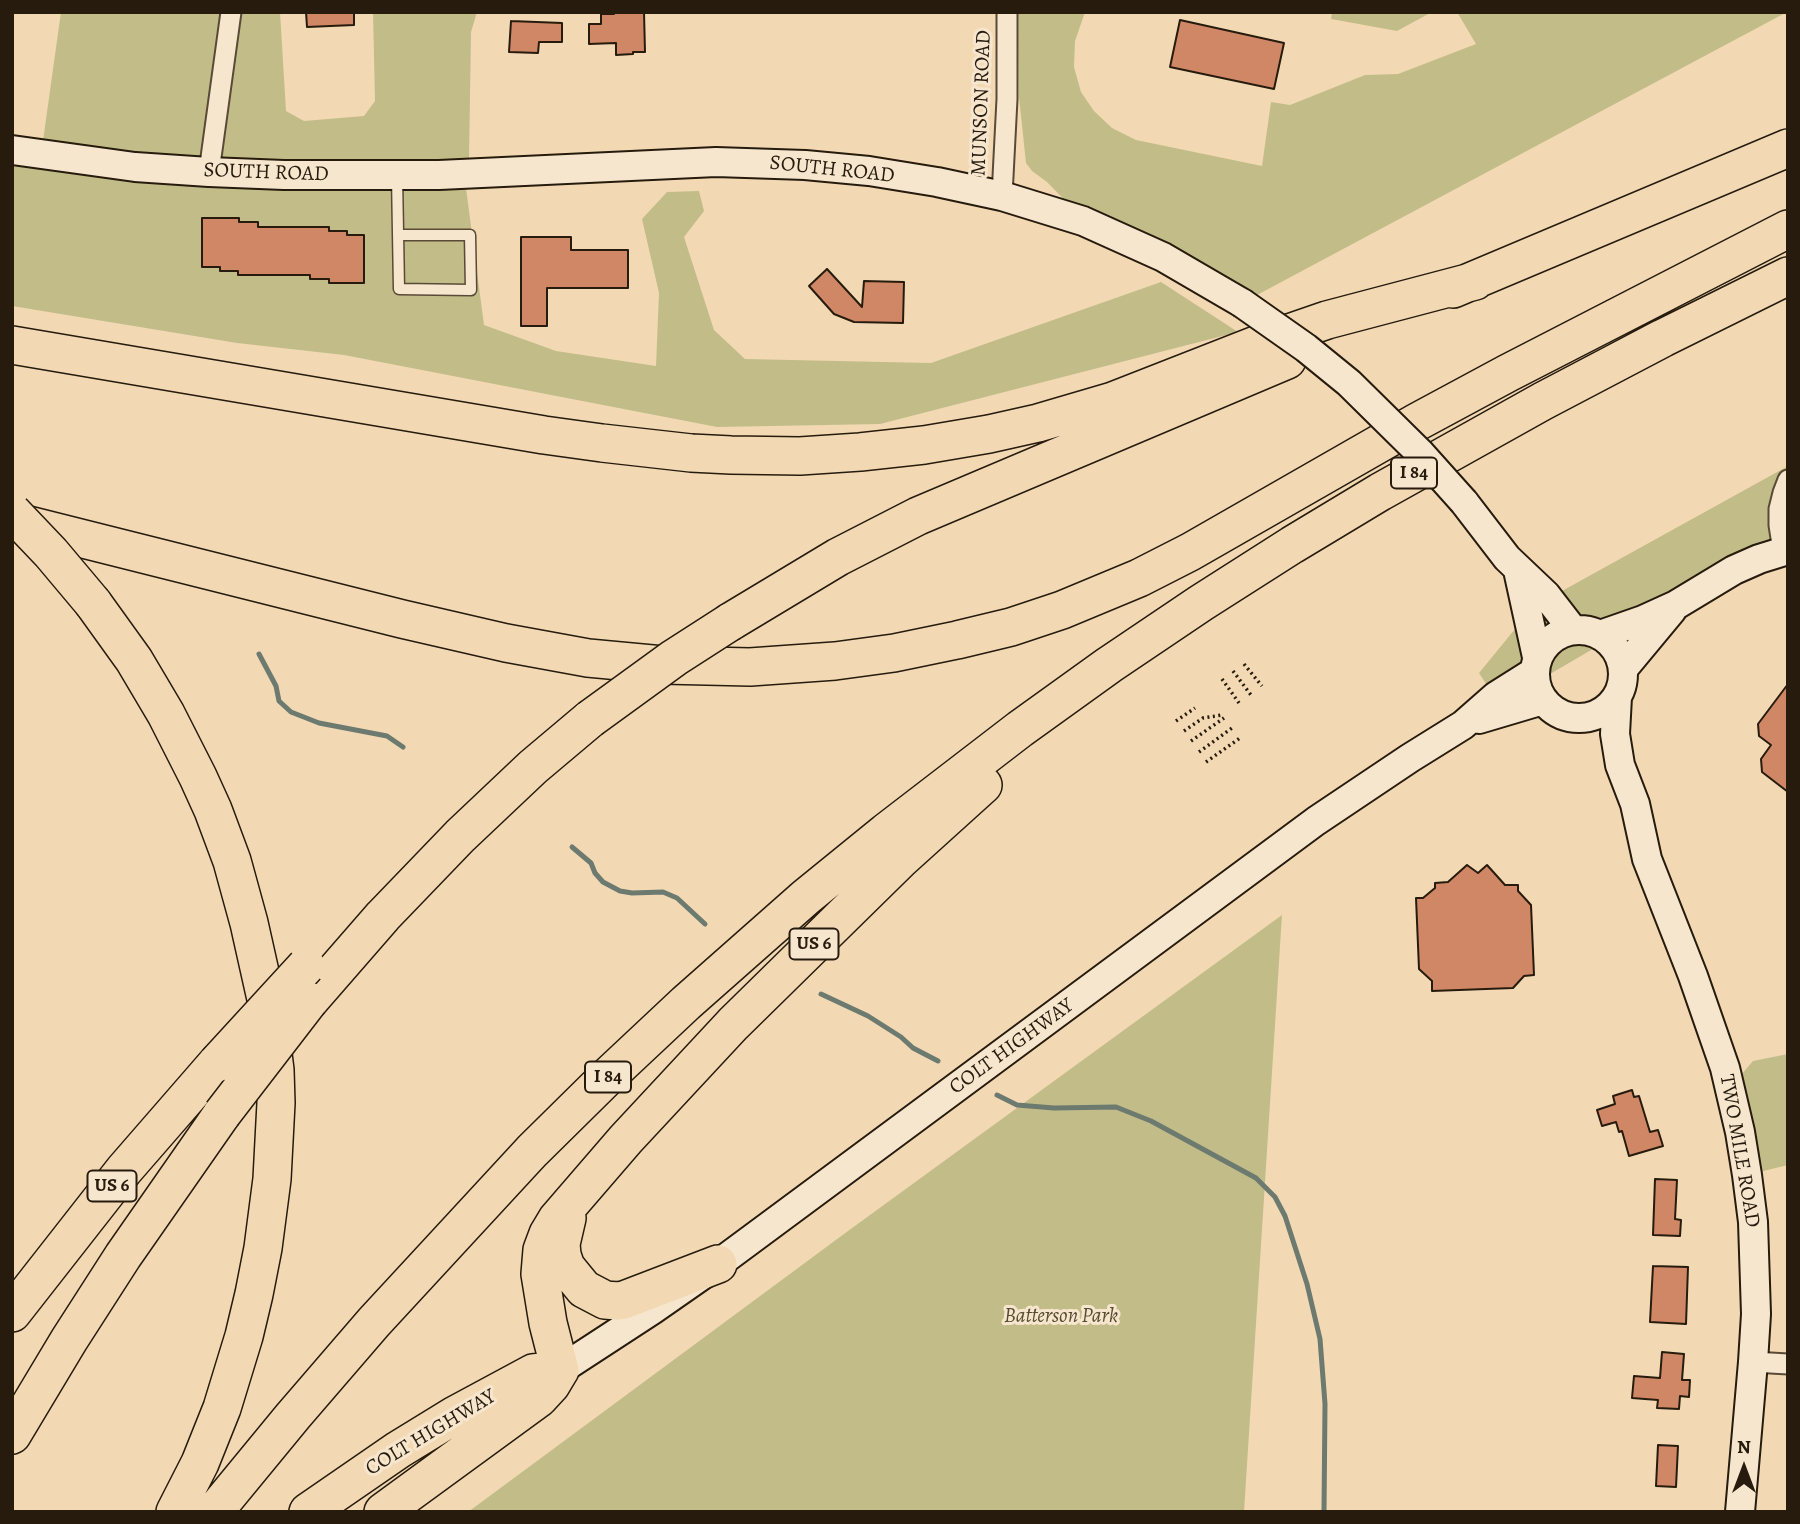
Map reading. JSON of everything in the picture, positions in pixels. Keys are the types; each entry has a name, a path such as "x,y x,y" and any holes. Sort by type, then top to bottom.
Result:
{"highway":[{"path":"12,1436 117,1266 222,1115 308,984 383,916 500,798 590,719 674,658 838,557 918,516 1788,148"},
{"path":"12,521 402,619 506,643 588,658 663,665 740,667 815,663 894,653 1011,627 1062,610 1139,578 1191,552 1508,373 1788,229"},
{"name":"I 84","path":"214,1512 285,1425 406,1286 494,1191 605,1079 806,897 916,808 1058,701 1220,590 1368,499 1579,382 1788,276"},
{"path":"12,345 602,443 691,453 800,456 934,444 1038,423 1113,401 1327,320 1475,281"},
{"path":"12,512 93,603 134,660 166,713 198,777 232,861 266,999 275,1070 276,1118 272,1180 263,1248 241,1347 222,1408 200,1463 175,1512"},
{"name":"US 6","path":"560,1370 548,1323 540,1274 545,1241 553,1226 577,1194 743,1014 900,860 1013,757 1058,701"},
{"name":"US 6","path":"12,1314 124,1170 217,1063 308,984"},
{"path":"577,1194 563,1231 562,1255 573,1278 597,1297 611,1301 624,1300 718,1264"},
{"name":"COLT HIGHWAY","path":"308,1512 398,1450 455,1415 533,1373 560,1370"},
{"name":"COLT HIGHWAY","path":"383,1512 539,1398 560,1370"}],"main road":[{"name":"SOUTH ROAD","path":"12,150 135,167 284,175 397,175 716,162 771,163 904,176 1002,196 1083,221 1184,267 1306,348 1349,383 1406,438 1464,502 1518,570 1586,632"},
{"path":"1586,632 1611,643 1619,655 1623,669 1622,683 1617,697 1596,715 1568,717 1543,700 1536,687 1536,664 1546,644 1558,635 1643,620 1676,605 1734,570 1785,550"},
{"name":"SOUTH ROAD","path":"1518,570 1536,664"},
{"path":"1623,669 1676,605"},
{"name":"COLT HIGHWAY","path":"560,1370 718,1264 1296,836 1361,790 1463,725 1536,664"},
{"name":"TWO MILE ROAD","path":"1617,697 1615,734 1620,765 1635,804 1647,859 1693,976 1725,1068 1747,1175 1756,1303 1740,1512"},
{"name":"COLT HIGHWAY","path":"1463,725 1543,700"},
{"name":"TWO MILE ROAD","path":"1568,717 1600,740 1620,765"}],"street":[{"path":"209,172 231,12"},
{"name":"MUNSON ROAD","path":"1002,196 1007,99 1007,12"},
{"path":"1785,550 1779,525 1779,509 1788,480"},
{"path":"1753,1362 1788,1364"}],"lane":[{"path":"397,175 398,234 399,289 471,290 470,236 398,234"}],"path":[{"path":"1244,664 1262,687"},
{"path":"1233,671 1251,695"},
{"path":"1222,679 1239,703"},
{"path":"1176,721 1195,708"},
{"path":"1184,731 1203,718 1223,716 1191,741"},
{"path":"1199,752 1232,728"},
{"path":"1206,762 1240,738"}],"green space":[{"path":"61,12 280,12 286,111 304,121 364,116 375,101 373,12 477,12 471,32 469,160 439,175 41,155"},
{"path":"1018,12 1085,12 1075,41 1074,67 1081,92 1094,111 1112,128 1136,140 1262,166 1271,102 1290,105 1365,75 1398,74 1476,44 1457,12 1787,12 1242,303 1092,228 1047,182 1032,171 1026,163 1019,97"},
{"path":"1332,12 1432,12 1397,31 1331,19"},
{"path":"12,164 220,186 282,189 466,188 484,325 556,351 656,366 659,293 642,219 667,192 699,191 704,211 684,237 714,330 745,359 931,363 1161,282 1238,332 880,424 717,427 344,355 237,343 12,306"},
{"path":"1788,466 1788,552 1627,629 1463,725 1492,693 1479,673 1533,607"},
{"name":"Batterson Park","path":"1282,915 1244,1512 468,1512 848,1231"},
{"path":"1788,1054 1788,1165 1747,1175 1729,1089 1753,1061"}],"building":[{"path":"306,12 354,12 354,25 307,27"},
{"path":"644,12 645,52 616,55 616,43 589,44 589,24 601,24 601,14"},
{"path":"1180,20 1284,43 1274,89 1170,67"},
{"path":"511,21 562,23 562,42 539,42 538,53 509,52"},
{"path":"202,218 239,218 239,222 258,222 258,227 329,227 329,231 364,235 364,283 329,283 329,279 310,279 310,275 238,275 238,271 220,271 220,267 202,267"},
{"path":"521,237 571,237 571,250 628,250 628,288 547,288 547,326 521,326"},
{"path":"827,269 862,307 864,281 904,282 903,323 854,322 834,314 809,286"},
{"path":"1788,684 1788,792 1762,772 1761,759 1771,745 1759,736 1758,724"},
{"path":"1467,865 1478,873 1487,865 1505,885 1518,885 1518,891 1531,905 1534,975 1524,976 1513,988 1432,991 1432,981 1419,969 1416,898 1423,898 1435,888 1435,883 1448,882"},
{"path":"1632,1090 1634,1097 1639,1096 1650,1132 1658,1130 1663,1146 1629,1156 1622,1131 1619,1132 1616,1122 1602,1126 1597,1110 1615,1104 1613,1096"},
{"path":"1655,1179 1677,1180 1675,1219 1681,1220 1680,1236 1653,1235"},
{"path":"1653,1266 1688,1267 1686,1324 1650,1322"},
{"path":"1662,1352 1684,1354 1682,1380 1690,1380 1689,1397 1680,1396 1679,1409 1657,1408 1658,1400 1632,1398 1634,1376 1660,1378"},
{"path":"1658,1445 1678,1446 1676,1487 1656,1486"}],"waterway":[{"path":"259,654 276,686 279,701 291,712 319,723 387,736 403,747"},
{"path":"572,847 591,863 603,882 620,891 663,892 677,898 705,924"},
{"path":"821,994 868,1016 913,1048 938,1061"},
{"path":"997,1095 1017,1105 1054,1108 1116,1107 1151,1121 1256,1178 1275,1197 1285,1216 1307,1284 1320,1339 1325,1404 1324,1512"}]}
